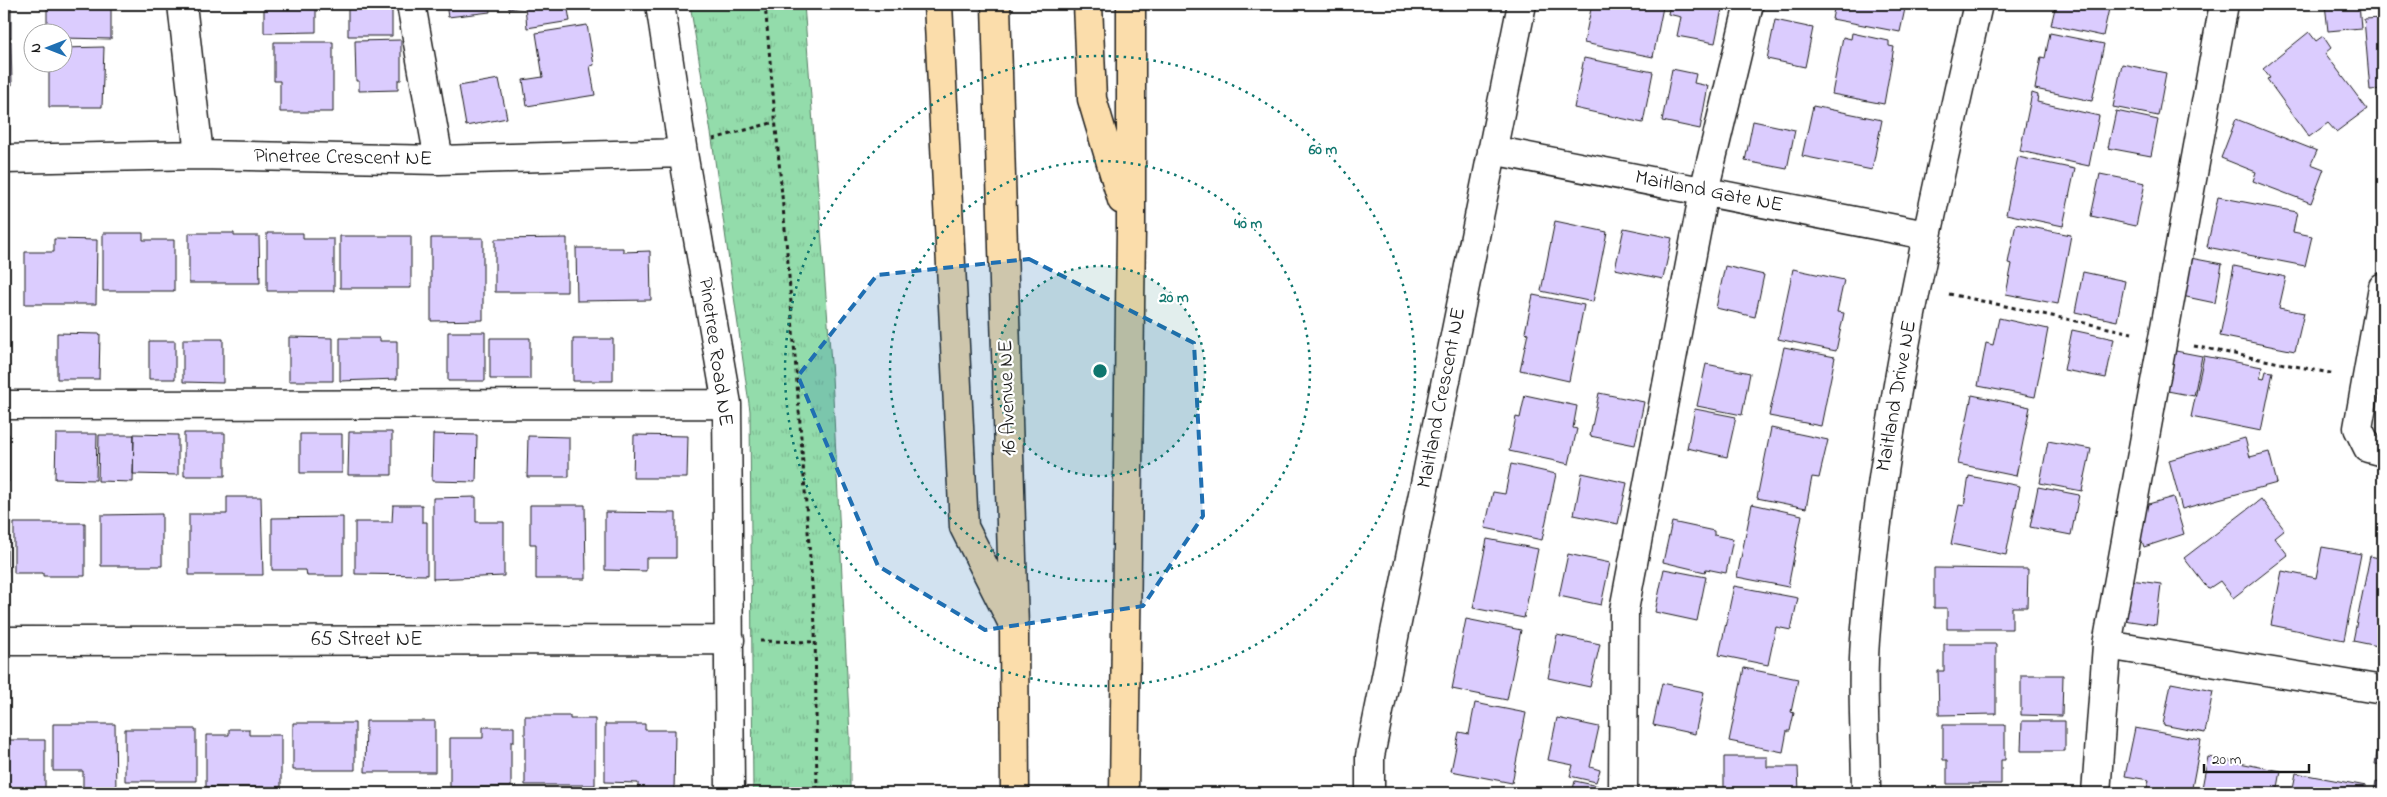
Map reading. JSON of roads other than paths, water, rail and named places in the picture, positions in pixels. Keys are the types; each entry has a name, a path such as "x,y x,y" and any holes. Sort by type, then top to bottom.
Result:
{"highway":[{"path":"938,4 964,527 1014,628"},
{"name":"16 Avenue NE","path":"996,4 1014,628 1015,793"},
{"path":"1088,4 1092,99 1131,228"},
{"path":"1124,793 1131,228 1131,4"}],"street":[{"path":"182,4 199,155"},
{"path":"411,4 440,160"},
{"name":"Pinetree Road NE","path":"660,4 682,153 728,404 730,793"},
{"name":"Maitland Crescent NE","path":"1370,793 1370,756 1522,4"},
{"path":"1623,793 1624,610 1704,191 1749,4"},
{"name":"Maitland Drive NE","path":"1866,793 1865,642 1881,487 1926,235 1978,4"},
{"path":"2096,793 2107,645 2224,4"},
{"name":"Maitland Gate NE","path":"1492,150 1926,235"},
{"name":"Pinetree Crescent NE","path":"4,159 199,155 440,160 682,153"},
{"path":"2383,287 2358,428 2368,448 2383,452"},
{"path":"4,406 728,404"},
{"name":"65 Street NE","path":"4,641 730,640"},
{"path":"2107,645 2383,690"}]}
